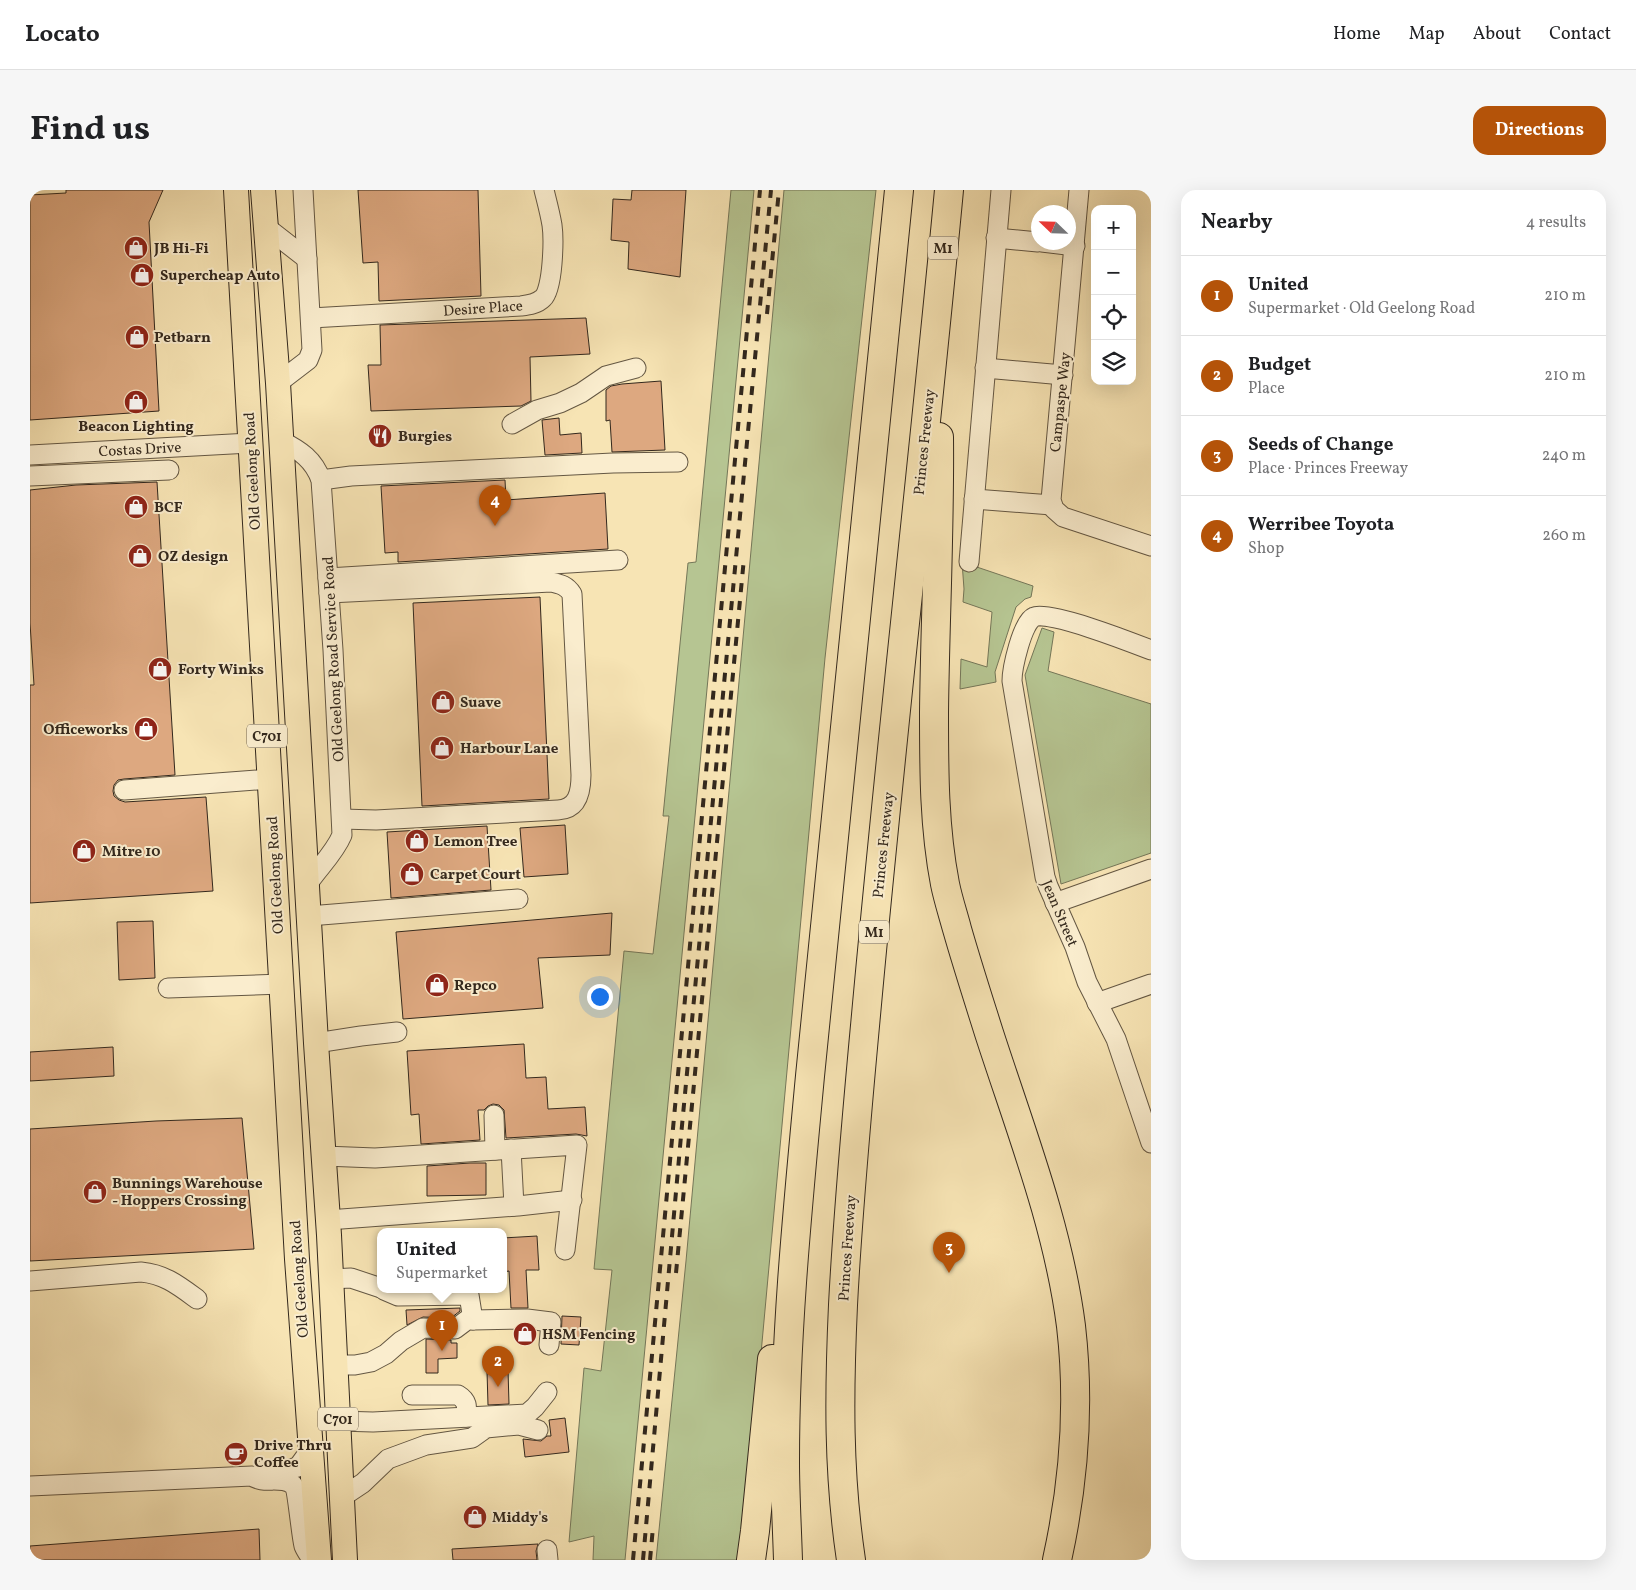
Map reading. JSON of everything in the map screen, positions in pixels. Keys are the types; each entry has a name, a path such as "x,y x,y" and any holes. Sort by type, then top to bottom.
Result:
{"highway":[{"path":"788,1560 785,1462 788,1368 799,1201 899,190"},
{"name":"Princes Freeway","path":"852,1560 847,1530 840,1442 839,1384 847,1227 893,731 949,190"},
{"path":"938,306 940,503 934,673 936,830 946,887 967,963 1049,1220 1061,1270 1070,1325 1074,1366 1074,1451 1068,1500 1057,1560"},
{"path":"751,1560 776,1312 810,1076"},
{"path":"755,1532 756,1560"}],"main road":[{"name":"Old Geelong Road","path":"236,190 299,1281 319,1560"},
{"name":"Old Geelong Road","path":"263,190 278,382 312,982 328,1220 345,1560"},
{"path":"250,443 281,441"},
{"path":"270,779 301,776"},
{"path":"282,984 312,982"},
{"path":"285,1046 316,1043"},
{"path":"299,1281 330,1279"}],"street":[{"path":"278,382 308,360 312,350 304,190"},
{"name":"Desire Place","path":"311,318 535,303 544,297 549,288 553,244 552,225 544,190"},
{"path":"969,562 1001,190"},
{"name":"Campaspe Way","path":"1076,232 1079,190"},
{"path":"266,227 308,259"},
{"path":"996,238 1031,241"},
{"name":"Campaspe Way","path":"1052,505 1051,493 1075,250"},
{"path":"512,424 537,410 560,403 581,393 606,376 636,368"},
{"path":"985,368 1063,375"},
{"name":"Old Geelong Road Service Road","path":"281,441 305,455 318,470 321,480 329,586 342,835 338,845 307,885"},
{"name":"Costas Drive","path":"30,455 250,443"},
{"path":"321,480 351,476 613,463 678,462"},
{"path":"30,476 168,470"},
{"path":"974,499 1052,505 1062,517 1151,546"},
{"path":"329,586 618,560"},
{"path":"329,586 551,582 568,588 572,594 581,775 581,787 573,805 564,810 376,820 342,819"},
{"name":"Jean Street","path":"1149,1131 1116,1039 1087,982 1073,941 1044,877 1012,681 1014,661 1027,624 1035,616 1062,620 1121,638 1151,650"},
{"path":"124,790 270,779"},
{"path":"1055,903 1151,870"},
{"path":"309,916 518,899"},
{"path":"168,988 282,984"},
{"path":"1097,1003 1151,984"},
{"path":"316,1043 397,1032"},
{"path":"494,1115 514,1206"},
{"path":"324,1156 375,1158 577,1145 565,1250"},
{"path":"328,1220 572,1200"},
{"path":"30,1281 141,1272 153,1273 161,1275 197,1299"},
{"path":"330,1279 351,1278 377,1287"},
{"path":"391,1293 398,1296 469,1295 473,1320"},
{"path":"422,1296 423,1328"},
{"path":"335,1365 355,1365 370,1362 386,1354 401,1341 423,1328 455,1329 467,1320 527,1319 551,1322 549,1345"},
{"path":"338,1421 373,1422 527,1414 535,1408 547,1392"},
{"path":"412,1395 458,1395 464,1398 466,1403 466,1417"},
{"path":"342,1497 363,1484 388,1459 426,1445 472,1438 486,1428 519,1425 538,1430"},
{"path":"30,1486 252,1476 258,1471 298,1467 311,1449"},
{"path":"252,1476 256,1480 283,1481 295,1486 305,1547 312,1560"}],"green space":[{"path":"731,190 754,190 625,1560 593,1560 594,1536 569,1542 584,1368 601,1371 612,1270 594,1269 624,951 653,954 669,816 663,816 688,563 696,562"},
{"path":"784,190 876,190 825,658 742,1560 656,1560 686,1261"},
{"path":"962,562 1033,586 1031,597 1025,599 1016,607 995,672 996,682 960,689 961,659 987,667 992,612 963,602"},
{"path":"1042,628 1054,632 1048,671 1151,704 1151,853 1061,884 1025,675"}],"building":[{"path":"66,190 163,190 149,222 159,411 30,420 30,195 66,193"},
{"path":"358,190 478,190 481,296 379,301 378,262 363,263"},
{"path":"632,190 686,190 680,277 628,269 629,242 611,240 613,199 631,200"},
{"path":"586,318 590,354 530,357 531,401 521,406 371,411 368,365 381,365 380,325"},
{"path":"661,381 665,450 612,452 610,420 606,421 606,390 611,386 622,384"},
{"path":"559,418 560,435 581,433 582,453 545,455 542,420"},
{"path":"505,480 506,500 605,493 608,549 398,562 398,552 385,553 381,486"},
{"path":"157,482 175,775 118,780 114,785 113,791 114,796 125,802 206,797 213,891 30,903 30,685 34,685 30,623 30,490 76,485"},
{"path":"540,597 549,799 422,806 413,603"},
{"path":"565,825 568,874 524,877 520,828"},
{"path":"487,826 491,890 391,898 387,832"},
{"path":"612,913 610,955 538,958 543,1008 403,1019 396,932"},
{"path":"153,921 155,978 119,980 117,922"},
{"path":"524,1044 526,1078 546,1077 548,1109 585,1107 587,1136 576,1134 506,1138 504,1110 499,1105 493,1104 484,1110 478,1110 480,1140 421,1144 419,1114 411,1115 407,1051"},
{"path":"113,1047 114,1076 30,1081 30,1052"},
{"path":"242,1118 254,1249 30,1261 30,1129"},
{"path":"486,1163 486,1195 427,1196 427,1166"},
{"path":"537,1236 539,1270 526,1270 528,1308 511,1308 509,1271 507,1271 507,1238"},
{"path":"460,1308 460,1311 451,1318 423,1317 407,1325 406,1310"},
{"path":"562,1316 581,1317 579,1345 561,1344"},
{"path":"426,1339 451,1340 451,1343 457,1343 457,1358 438,1359 438,1373 426,1373"},
{"path":"508,1370 509,1404 488,1405 487,1371"},
{"path":"565,1418 569,1452 525,1457 523,1439 541,1441 547,1436 551,1436 549,1420"},
{"path":"259,1529 260,1560 30,1560 30,1546"},
{"path":"538,1544 536,1551 537,1560 453,1560 452,1549"}],"railway":[{"path":"633,1560 760,190"},
{"path":"643,1560 681,1136 771,190"},
{"path":"767,314 779,190"},
{"path":"676,1273 744,558"},
{"path":"650,1560 653,1527"}],"place":[{"name":"JB Hi-Fi","path":"136,248"},
{"name":"Supercheap Auto","path":"142,275"},
{"name":"Petbarn","path":"137,337"},
{"name":"Beacon Lighting","path":"136,402"},
{"name":"Burgies","path":"380,436"},
{"name":"BCF","path":"136,507"},
{"name":"Werribee Toyota","path":"495,526"},
{"name":"OZ design","path":"140,556"},
{"name":"Forty Winks","path":"160,669"},
{"name":"Suave","path":"443,702"},
{"name":"Officeworks","path":"146,729"},
{"name":"Harbour Lane","path":"442,748"},
{"name":"Lemon Tree","path":"417,841"},
{"name":"Mitre 10","path":"84,851"},
{"name":"Carpet Court","path":"412,874"},
{"name":"Repco","path":"437,985"},
{"name":"Bunnings Warehouse - Hoppers Crossing","path":"95,1192"},
{"name":"Seeds of Change","path":"949,1273"},
{"name":"HSM Fencing","path":"525,1334"},
{"name":"United","path":"442,1351"},
{"name":"Budget","path":"498,1387"},
{"name":"Drive Thru Coffee","path":"236,1454"},
{"name":"Middy's","path":"475,1517"}]}
